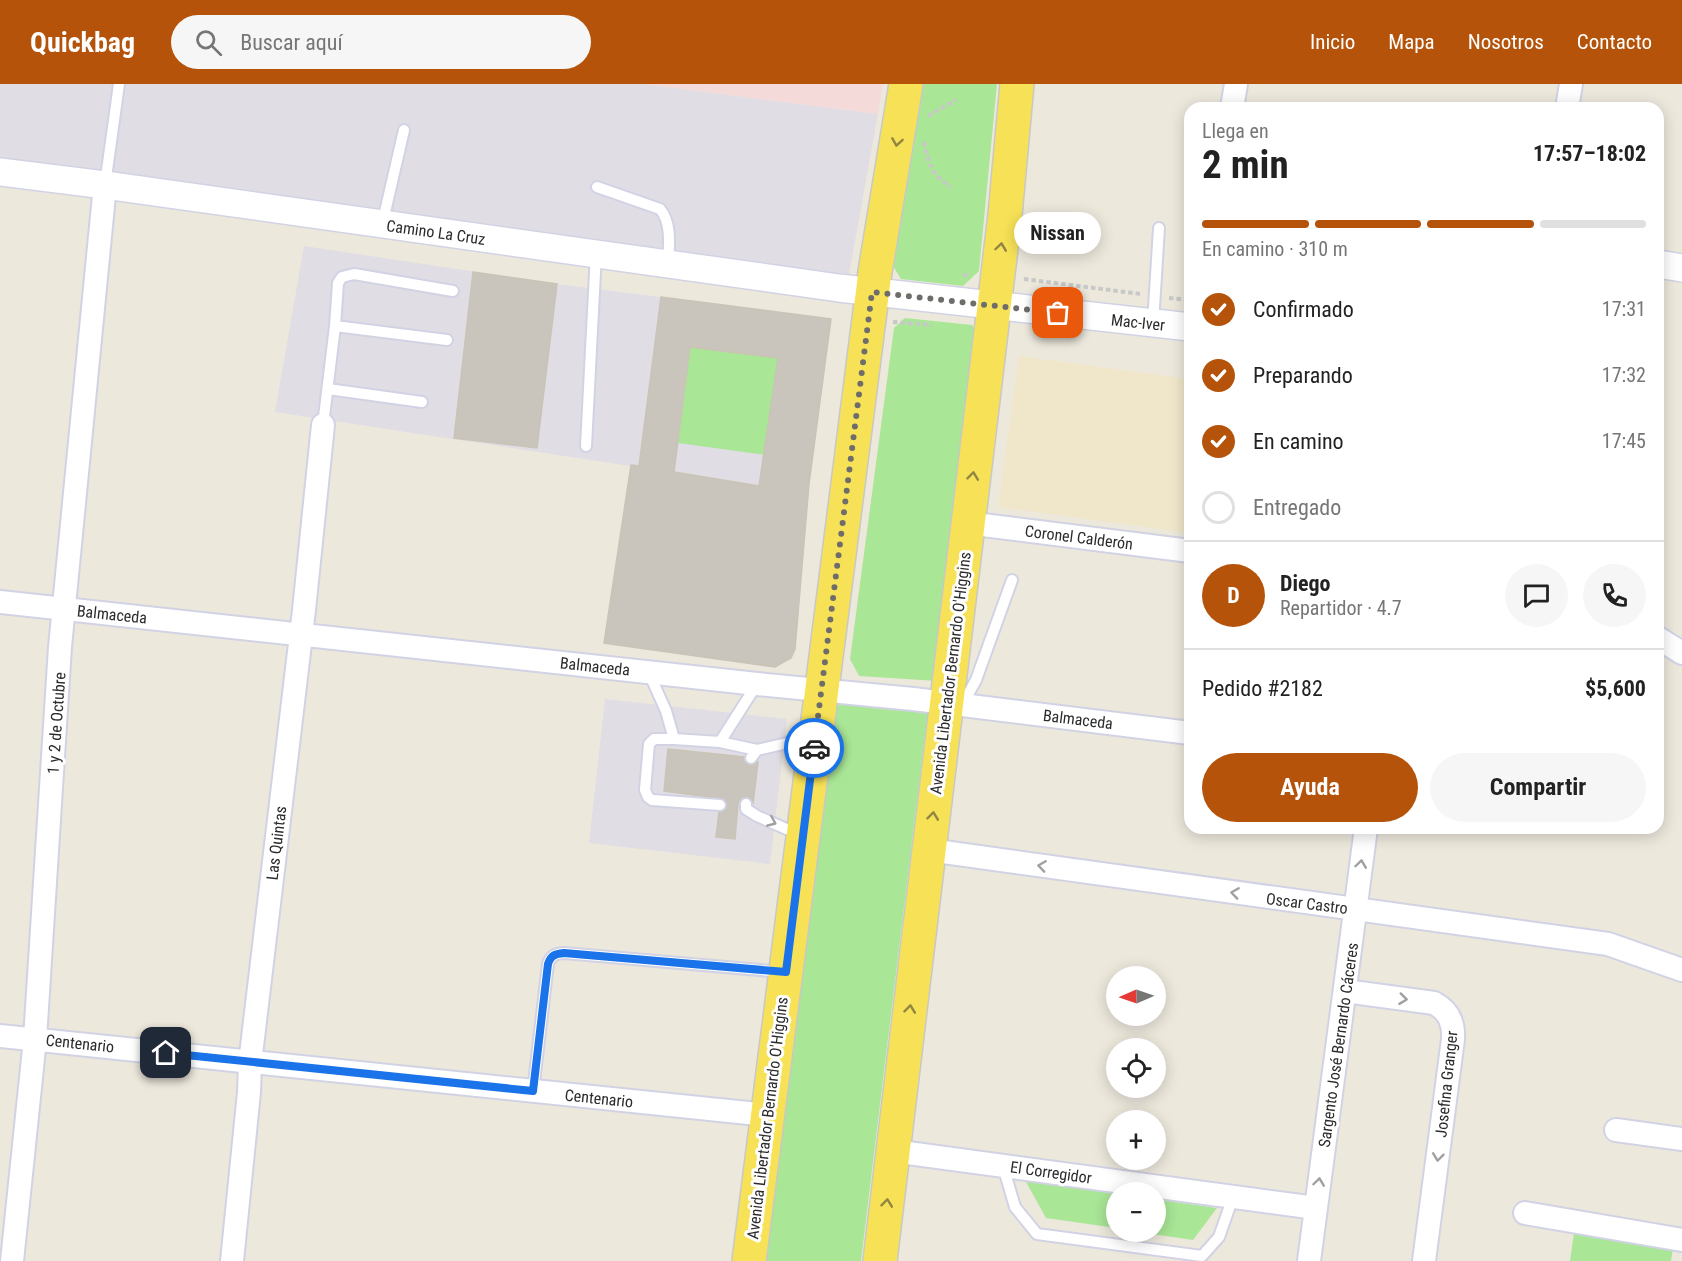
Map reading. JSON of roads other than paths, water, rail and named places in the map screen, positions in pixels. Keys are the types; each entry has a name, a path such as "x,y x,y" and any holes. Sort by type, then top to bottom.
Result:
{"main road":[{"name":"Avenida Libertador Bernardo O'Higgins","path":"749,1261 870,306 906,84"},
{"name":"Avenida Libertador Bernardo O'Higgins","path":"880,1261 929,850 954,704 968,521 1005,215 1017,84"}],"street":[{"path":"1233,102 1236,84"},
{"path":"1569,102 1571,84"},
{"name":"Camino La Cruz","path":"0,172 668,263 870,306"},
{"name":"1 y 2 de Octubre","path":"12,1261 35,1039 60,647 105,185"},
{"path":"1664,265 1682,268"},
{"name":"Mac-Iver","path":"870,306 996,290 1153,323 1184,326"},
{"name":"Las Quintas","path":"232,1261 250,1063 323,425"},
{"name":"Coronel Calderón","path":"968,521 982,525 1184,550"},
{"name":"Balmaceda","path":"0,602 954,704 1184,732"},
{"path":"1664,642 1682,653"},
{"name":"Sargento José Bernardo Cáceres","path":"1309,1261 1365,834"},
{"name":"Oscar Castro","path":"929,850 1608,944 1682,970"},
{"name":"Josefina Granger","path":"1345,992 1434,1004 1442,1008 1452,1022 1454,1039 1424,1261"},
{"name":"Centenario","path":"0,1036 768,1115"},
{"path":"1616,1130 1682,1138"},
{"name":"El Corregidor","path":"893,1151 1316,1208"},
{"path":"1525,1213 1682,1240"}],"lane":[{"path":"105,185 119,84"},
{"path":"382,225 404,130"},
{"path":"597,187 660,209 668,228 668,263"},
{"path":"1153,323 1159,228"},
{"path":"586,446 596,253"},
{"path":"323,425 336,326 338,283 342,277 354,274 453,291"},
{"path":"336,326 447,340"},
{"path":"328,390 422,402"},
{"path":"954,704 976,680 1012,580"},
{"path":"649,672 666,711 674,739"},
{"path":"720,742 756,684"},
{"path":"720,805 652,800 648,797 645,790 649,744 654,739 720,742 754,754 816,736"},
{"path":"743,807 757,816 803,836"},
{"path":"533,1091 548,964 550,958 555,954 786,972"},
{"path":"1002,1166 1015,1207 1037,1234 1202,1256 1219,1237 1233,1197"}],"place":[{"name":"Nissan","path":"1058,313"}]}
